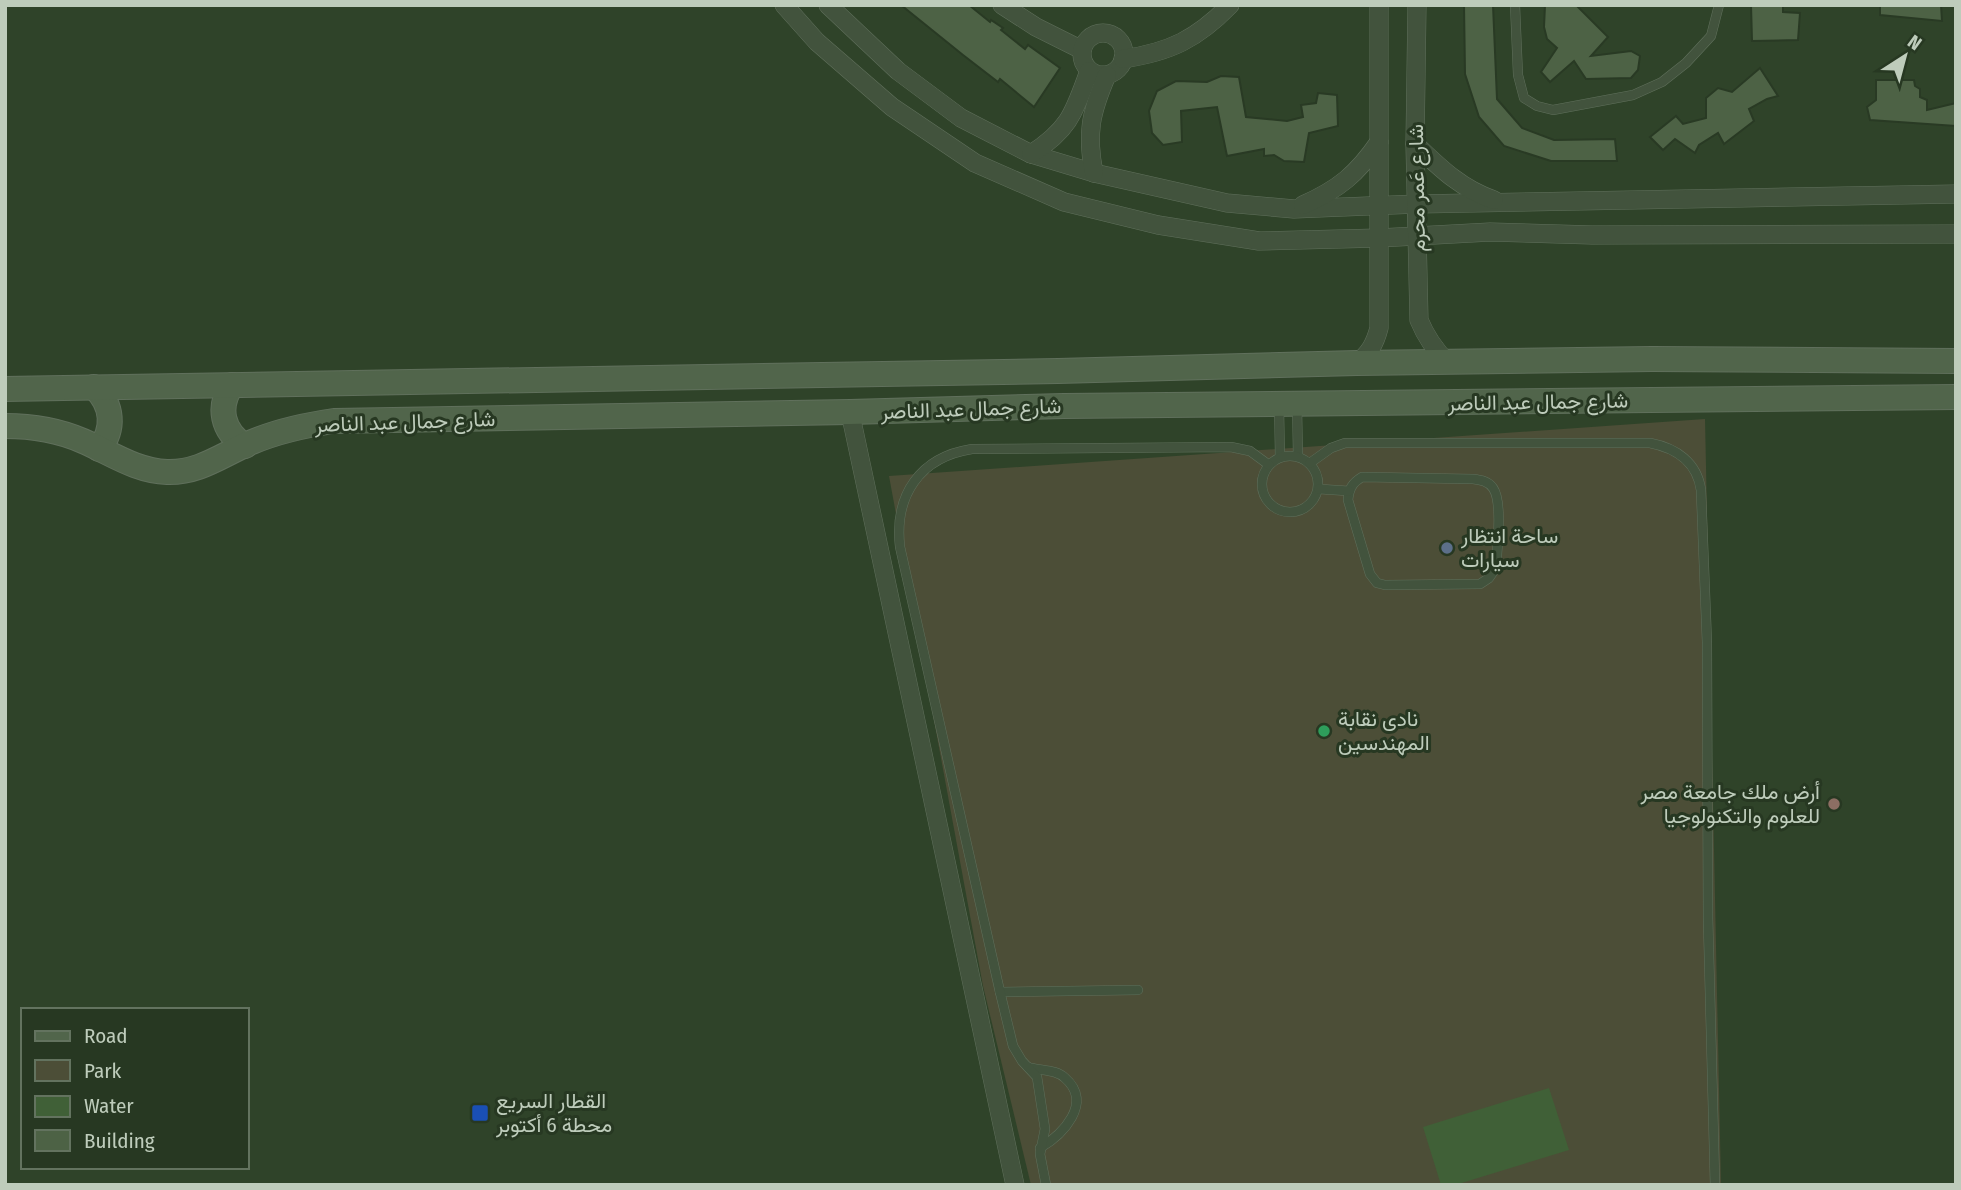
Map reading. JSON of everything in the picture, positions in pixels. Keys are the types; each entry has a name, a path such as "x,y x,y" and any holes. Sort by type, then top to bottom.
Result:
{"main road":[{"name":"شارع جمال عبد الناصر","path":"5,389 1058,371 1357,363 1652,359 1956,361"},
{"path":"1058,371 1054,381 1054,393 1064,406"},
{"path":"232,385 224,400 223,418 231,434 244,446"},
{"path":"94,387 106,400 111,417 108,434 99,449"},
{"name":"شارع جمال عبد الناصر","path":"5,426 51,430 76,438 138,468 170,472 201,467 244,446 291,429 334,421 1064,406 1956,397"}],"street":[{"path":"784,5 817,42 892,107 975,163 1064,202 1158,225 1259,241 1490,232 1592,235 1956,234"},
{"path":"828,5 898,71 961,118 1031,154 1094,173 1227,204 1294,209 1501,202 1956,194"},
{"path":"1002,5 1036,27 1082,50"},
{"path":"1124,59 1154,54 1184,42 1210,25 1230,5"},
{"name":"شارع عَمر محرم","path":"1357,363 1371,349 1379,328 1379,5"},
{"name":"شارع عَمر محرم","path":"1416,5 1415,144 1419,320 1425,336 1447,362"},
{"path":"1094,173 1089,149 1089,127 1094,105 1107,75 1120,66 1124,59 1121,43 1107,34 1091,36 1082,50 1084,65 1094,74 1107,75"},
{"path":"1031,154 1053,140 1068,123 1089,71"},
{"path":"1294,209 1344,183 1364,165 1379,142"},
{"path":"1415,144 1456,182 1479,195 1501,202"},
{"path":"850,412 1015,1185"}],"lane":[{"path":"1516,5 1518,75 1524,98 1553,110 1633,95 1662,82 1686,63 1711,36 1719,5"},
{"path":"1288,404 1298,456"},
{"path":"1280,457 1288,404"},
{"path":"1310,463 1331,448 1345,443 1650,443 1672,449 1694,467 1701,490 1707,642 1708,918 1715,1185"},
{"path":"1046,1185 1040,1161 1045,1129 1037,1077 1013,1045 900,547 899,517 909,488 919,476 936,461 972,449 1231,447 1250,451 1269,465"},
{"path":"1298,456 1310,463 1319,480 1319,489 1309,506 1292,512 1282,511 1274,507 1263,491 1262,482 1269,465 1280,457 1298,456"},
{"path":"1362,477 1473,479 1488,482 1498,502 1496,568 1480,584 1377,583 1370,574 1348,500 1349,491 1353,482 1362,477"},
{"path":"1319,489 1349,491"},
{"path":"1000,992 1138,990"},
{"path":"1027,1067 1065,1077 1073,1089 1076,1104 1073,1118 1065,1129 1054,1140 1040,1148"}],"green space":[{"name":"نادى نقابة المهندسين","path":"1705,419 1721,1185 1031,1185 983,986 889,476"}],"water":[{"path":"1549,1088 1569,1150 1455,1185 1441,1185 1423,1127"}],"building":[{"path":"901,5 969,5 990,22 991,20 1003,28 1001,30 1025,49 1028,45 1060,68 1034,107"},
{"path":"1464,5 1493,5 1497,99 1522,128 1554,140 1615,139 1617,161 1551,161 1504,146 1479,117 1465,74"},
{"path":"1545,5 1576,5 1608,37 1591,56 1631,51 1640,56 1638,70 1631,78 1586,79 1574,61 1550,82 1541,72 1557,48 1547,39 1544,27"},
{"path":"1751,5 1783,5 1783,12 1800,13 1798,40 1752,41"},
{"path":"1880,5 1941,5 1942,21 1880,15"},
{"path":"1760,68 1778,96 1749,109 1754,121 1724,144 1718,133 1699,145 1695,153 1675,139 1663,150 1650,137 1676,116 1683,124 1706,118 1706,98 1718,88 1732,92"},
{"path":"1221,76 1239,77 1246,117 1287,121 1303,117 1301,105 1316,103 1318,93 1337,95 1338,126 1309,133 1304,162 1284,161 1274,155 1264,156 1264,149 1227,156 1217,107 1181,111 1182,142 1163,145 1152,133 1149,111 1157,91 1176,81 1207,82"},
{"path":"1876,80 1914,80 1915,86 1920,89 1920,97 1927,100 1927,110 1956,103 1956,126 1870,120 1867,107 1876,100"}],"place":[{"name":"ساحة انتظار سيارات","path":"1447,548"},
{"name":"نادى نقابة المهندسين","path":"1324,731"},
{"name":"أرض ملك جامعة مصر للعلوم والتكنولوجيا","path":"1834,804"},
{"name":"القطار السريع محطة 6 أكتوبر","path":"480,1113"}]}
